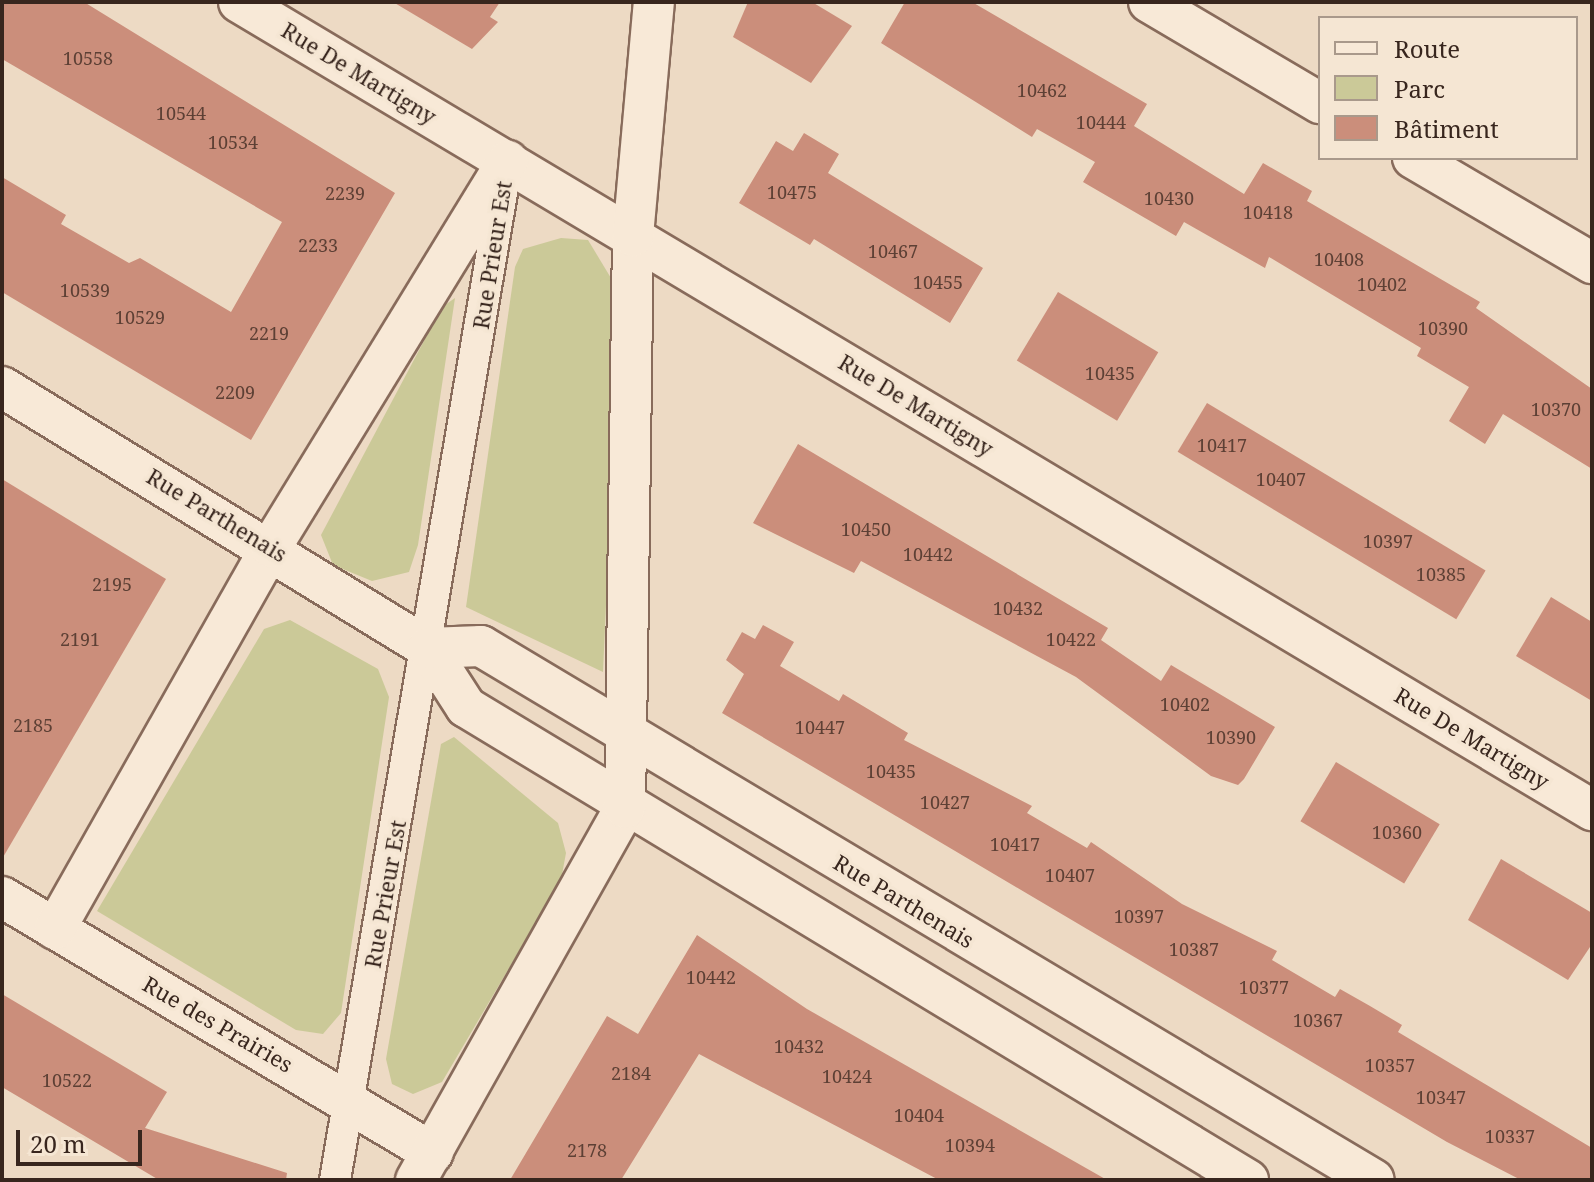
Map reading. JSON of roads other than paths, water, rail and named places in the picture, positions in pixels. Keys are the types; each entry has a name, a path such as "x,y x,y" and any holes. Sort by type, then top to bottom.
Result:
{"street":[{"name":"Rue De Martigny","path":"239,2 1592,810"},
{"path":"424,1167 625,808 633,236 654,2"},
{"path":"1149,2 1318,102"},
{"path":"1416,160 1592,263"},
{"name":"Rue Prieur Est","path":"55,929 271,547 508,161"},
{"name":"Rue Prieur Est","path":"335,1180 428,648 508,161"},
{"name":"Rue Parthenais","path":"2,387 271,547 428,648 466,707 625,808 1248,1180"},
{"name":"Rue Parthenais","path":"428,648 481,646 625,735 1374,1180"},
{"name":"Rue des Prairies","path":"2,897 349,1100 424,1167"}]}
